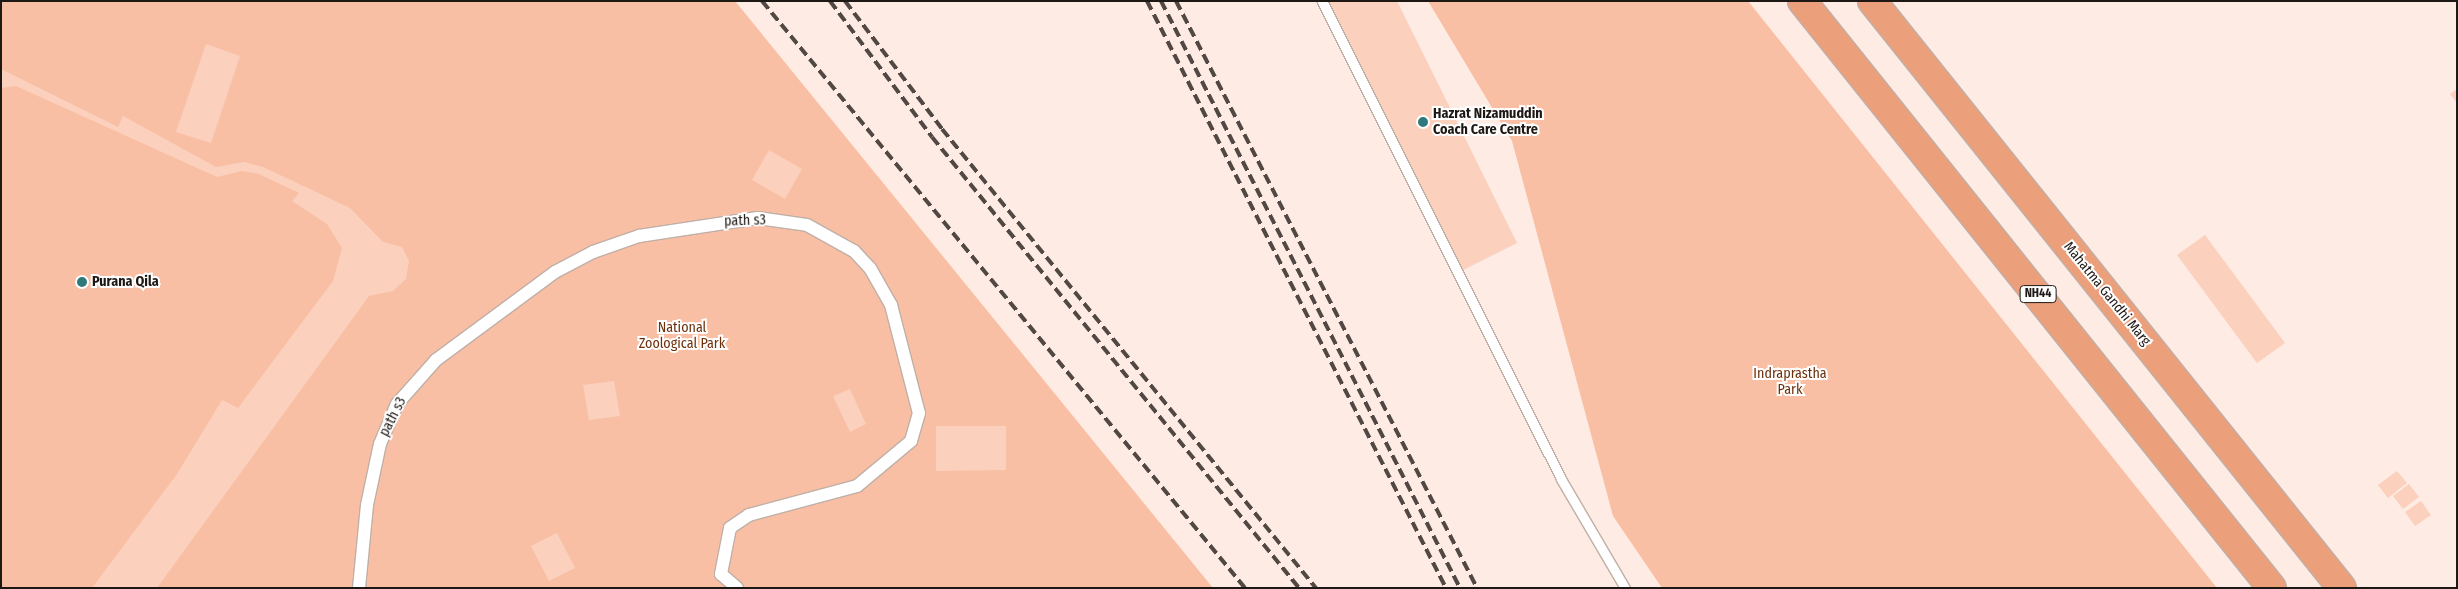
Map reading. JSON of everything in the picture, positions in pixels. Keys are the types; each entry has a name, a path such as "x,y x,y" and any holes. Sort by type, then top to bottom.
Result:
{"highway":[{"name":"NH44","path":"1802,1 2272,588"},
{"name":"Mahatma Gandhi Marg","path":"1872,1 2342,588"}],"street":[{"name":"path s3","path":"359,588 380,444 397,404 436,360 555,272 593,252 639,236 758,218 807,225 854,251 870,268 891,305 918,413 911,441 857,486 749,515 730,528 721,574 736,588"}],"lane":[{"path":"1322,1 1561,478 1624,588"}],"green space":[{"name":"National Zoological Park","path":"1,1 735,1 1213,588 1,588"},
{"name":"Indraprastha Park","path":"1428,1 1748,1 2217,588 1662,588 1613,516 1512,141"}],"building":[{"name":"Hazrat Nizamuddin Coach Care Centre","path":"1329,1 1397,1 1517,243 1463,270"},
{"path":"206,44 240,56 211,143 176,132"},
{"path":"1,69 118,127 123,116 216,167 244,162 263,167 350,208 383,242 402,247 409,261 406,279 393,291 369,296 157,588 92,588 177,474 222,400 238,408 333,281 342,248 327,224 292,201 299,193 259,174 242,171 217,177 16,86 1,88"},
{"path":"2457,89 2457,103 2450,94"},
{"path":"769,150 802,169 785,199 752,180"},
{"path":"2205,235 2285,343 2257,363 2177,255"},
{"path":"614,381 620,416 589,420 583,385"},
{"path":"850,389 866,424 850,432 833,396"},
{"path":"936,426 1006,426 1006,470 936,471"},
{"path":"2397,471 2407,483 2388,498 2378,485"},
{"path":"2409,484 2419,497 2403,509 2393,496"},
{"path":"2421,501 2431,515 2415,526 2405,512"},
{"path":"557,533 575,568 549,581 531,546"}],"railway":[{"path":"762,1 1245,588"},
{"path":"830,1 932,137 1299,588"},
{"path":"845,1 942,129 1316,588"},
{"path":"1147,1 1446,588"},
{"path":"1161,1 1460,588"},
{"path":"1176,1 1477,588"}],"place":[{"name":"Hazrat Nizamuddin Coach Care Centre","path":"1423,122"},
{"name":"Purana Qila","path":"82,282"}]}
